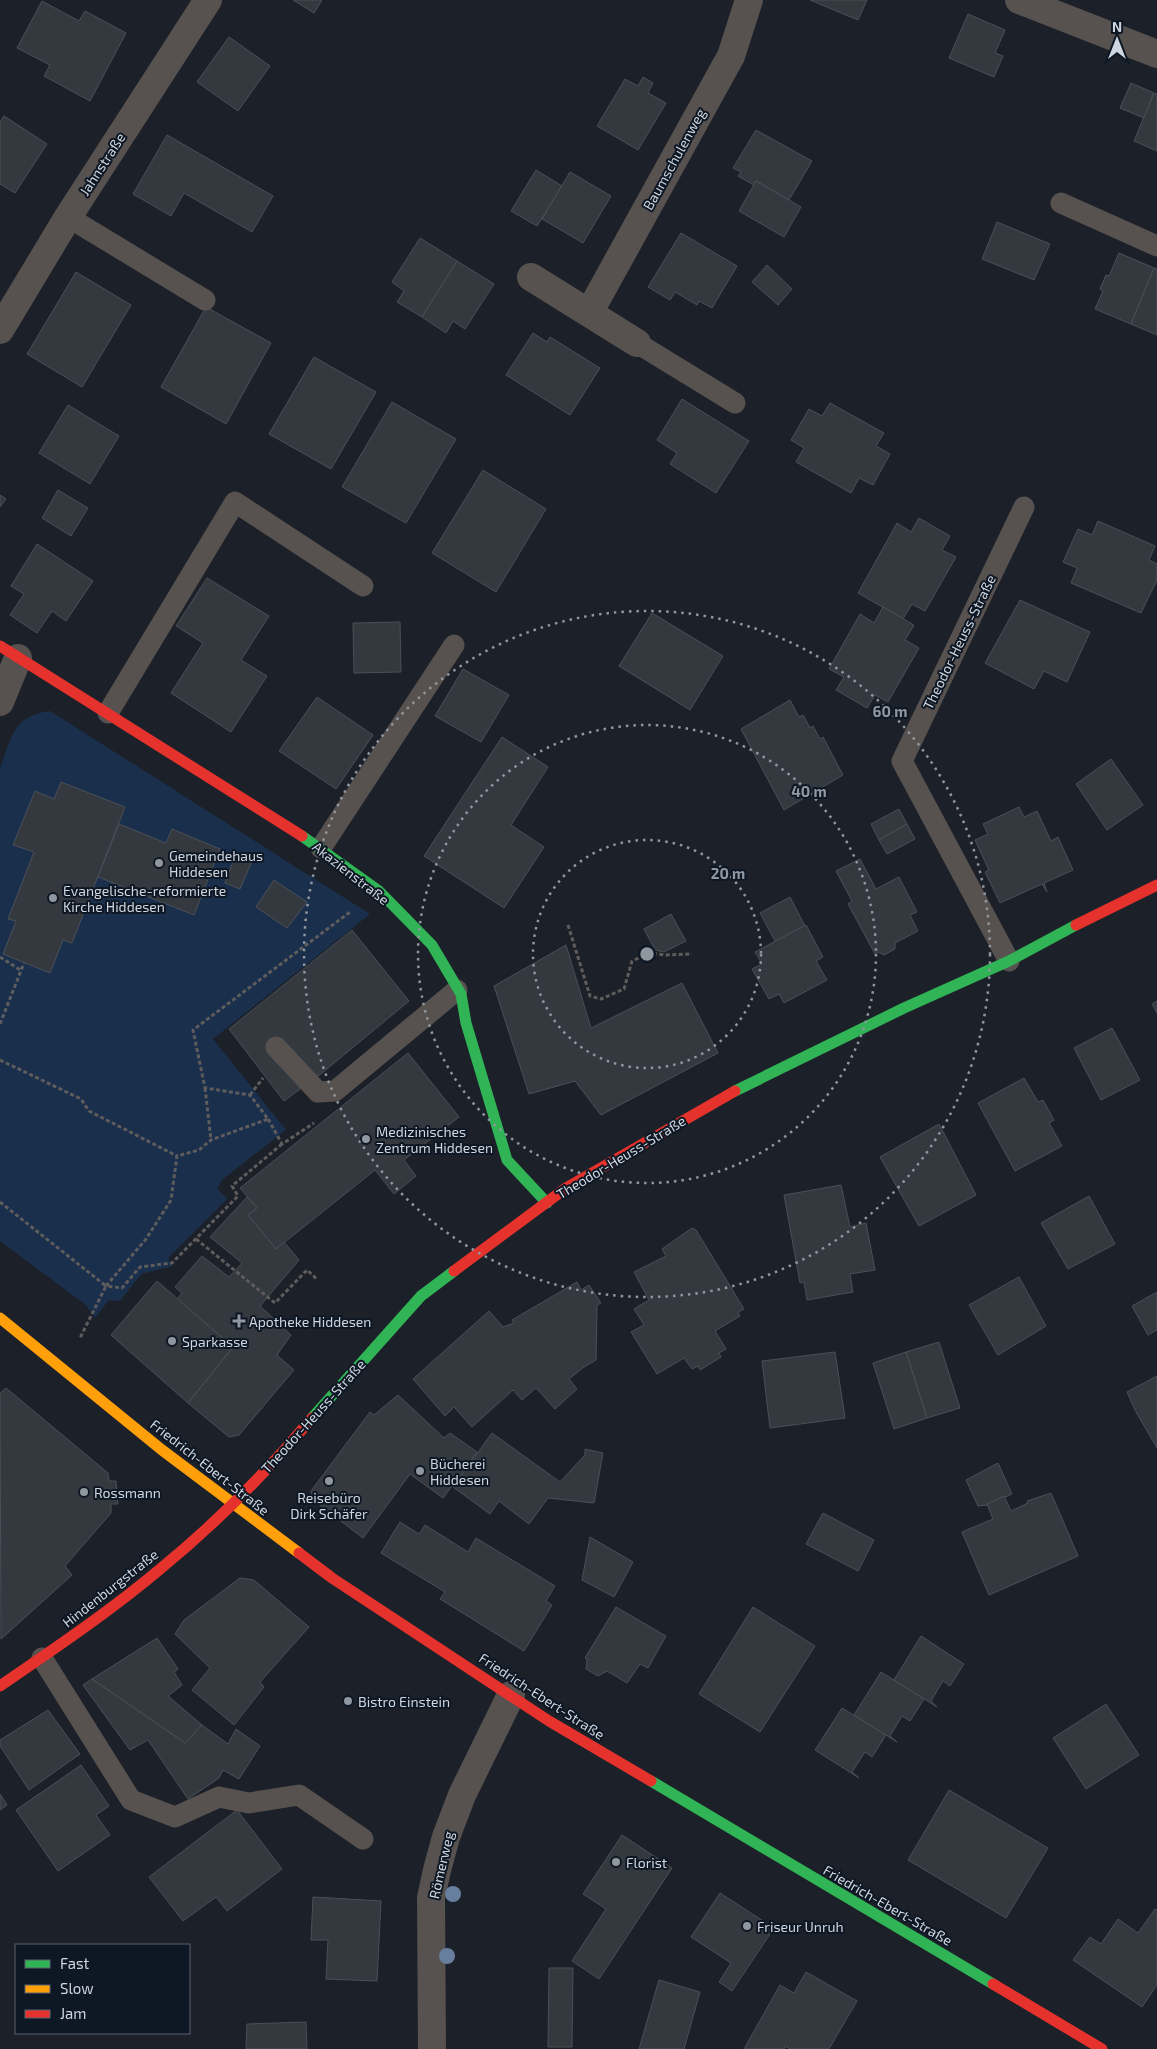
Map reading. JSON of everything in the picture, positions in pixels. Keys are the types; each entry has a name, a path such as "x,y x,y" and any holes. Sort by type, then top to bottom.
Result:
{"main road":[{"name":"Akazienstraße","path":"9,652 321,848 379,891 432,945 461,994 466,1023 507,1160 547,1203"},
{"name":"Theodor-Heuss-Straße","path":"232,1504 285,1450 329,1397 421,1296 566,1188 718,1099 904,1008 1009,961 1026,950 1157,885"},
{"name":"Friedrich-Ebert-Straße","path":"0,1318 162,1450 332,1578 549,1721 736,1834 1102,2049"},
{"name":"Hindenburgstraße","path":"0,1686 42,1658 160,1570 232,1504"}],"street":[{"name":"Jahnstraße","path":"0,330 68,217 208,0"},
{"name":"Baumschulenweg","path":"589,313 731,56 749,0"},
{"path":"1019,0 1157,54"},
{"path":"532,277 637,343"},
{"name":"Akazienstraße","path":"0,702 9,652"},
{"name":"Römerweg","path":"432,2049 431,1898 437,1870 446,1837 462,1795 511,1696"}],"lane":[{"path":"1061,203 1157,246"},
{"path":"68,217 205,300"},
{"path":"637,343 735,403"},
{"path":"108,713 235,502 363,586"},
{"name":"Theodor-Heuss-Straße","path":"1009,961 902,761 1024,507"},
{"path":"321,848 454,645"},
{"path":"276,1047 318,1092 335,1091 457,990"},
{"path":"42,1658 131,1800 175,1817 219,1797 249,1803 299,1795 363,1839"}],"path":[{"path":"211,1140 205,1088 193,1030 379,891"},
{"path":"568,925 590,996 601,999 624,989 632,961 650,953 666,956 692,954"},
{"path":"0,957 22,971"},
{"path":"0,1024 24,963"},
{"path":"0,1060 81,1099 88,1111 177,1156 199,1150 211,1140 268,1119 250,1096 205,1088"},
{"path":"250,1096 264,1075"},
{"path":"0,1202 106,1286 122,1288 140,1267 172,1264 238,1196 232,1186 282,1144"},
{"path":"64,1370 106,1286 146,1239 171,1200 177,1156"},
{"path":"196,1239 275,1303 307,1270 318,1280"}],"shaded area":[{"path":"50,711 370,914 213,1039 286,1130 223,1179 217,1188 227,1199 168,1258 173,1266 141,1274 120,1301 109,1300 95,1318 86,1305 0,1241 0,768 12,737 21,723 37,714"}],"building":[{"path":"293,0 322,0 314,13"},
{"path":"810,0 867,0 858,20"},
{"path":"42,1 79,21 85,11 126,33 90,101 44,76 50,65 17,48"},
{"path":"968,14 1005,30 995,53 1003,56 994,77 949,58"},
{"path":"229,37 270,66 238,111 197,82"},
{"path":"643,77 653,83 648,93 666,103 638,150 597,126 625,79 638,86"},
{"path":"1131,83 1154,93 1144,118 1120,108"},
{"path":"1154,93 1157,94 1157,151 1134,141"},
{"path":"4,116 47,144 15,193 0,184 0,122"},
{"path":"756,130 812,161 789,200 756,181 754,185 738,176 741,172 733,168"},
{"path":"167,135 273,196 252,232 184,193 171,216 133,194"},
{"path":"536,170 562,186 537,226 511,211"},
{"path":"570,172 611,196 583,243 542,219"},
{"path":"756,181 801,207 784,237 739,211"},
{"path":"997,222 1050,244 1034,280 982,259"},
{"path":"681,233 737,266 712,308 699,301 697,305 675,292 670,300 648,287"},
{"path":"420,238 457,261 422,317 397,302 404,291 392,282"},
{"path":"1119,253 1154,268 1131,324 1095,309 1103,291 1100,289 1106,275 1109,276"},
{"path":"457,261 494,284 465,329 453,321 446,333 422,317"},
{"path":"767,265 792,289 778,305 752,282"},
{"path":"1154,268 1157,269 1157,335 1131,324"},
{"path":"76,272 131,305 82,387 27,354"},
{"path":"206,307 271,343 226,424 161,387"},
{"path":"533,333 547,342 550,337 600,368 570,415 506,375"},
{"path":"314,357 376,392 331,469 269,434"},
{"path":"682,399 749,441 716,493 670,464 677,453 657,440"},
{"path":"392,402 456,439 406,523 342,487"},
{"path":"830,403 884,433 876,446 890,454 873,485 859,478 851,493 796,462 804,448 791,440 809,409 822,416"},
{"path":"68,405 119,436 90,484 39,453"},
{"path":"483,470 546,509 496,592 432,553"},
{"path":"58,490 88,508 71,536 42,518"},
{"path":"0,495 6,499 0,507"},
{"path":"919,518 950,536 942,550 956,557 925,611 912,604 903,619 858,593 897,523 911,532"},
{"path":"1098,521 1155,546 1149,560 1157,564 1157,580 1141,613 1071,583 1077,568 1063,562 1078,529 1092,535"},
{"path":"37,544 93,581 66,621 52,611 37,633 10,615 24,594 11,586"},
{"path":"207,578 269,616 241,660 267,676 231,732 171,693 203,643 176,626"},
{"path":"1020,600 1090,632 1067,682 1044,671 1034,689 985,663"},
{"path":"883,607 914,625 905,640 919,648 888,702 875,695 867,708 836,690 844,677 829,669 860,614 874,623"},
{"path":"652,613 723,656 690,710 619,666"},
{"path":"400,622 401,672 354,673 353,623"},
{"path":"463,669 509,695 481,742 435,716"},
{"path":"317,697 373,735 336,789 279,751"},
{"path":"790,700 799,717 803,715 810,728 813,726 820,739 823,737 843,775 784,810 741,729"},
{"path":"502,737 548,767 511,825 544,847 504,908 424,856"},
{"path":"1111,759 1143,805 1107,830 1076,784"},
{"name":"Evangelische-reformierte Kirche Hiddesen","path":"61,782 125,807 72,943 63,940 50,973 3,954 16,921 8,919 34,852 13,845 35,791 54,799"},
{"path":"1019,807 1024,817 1037,811 1051,841 1058,837 1073,870 1044,883 1047,892 1042,884 1000,903 985,872 989,870 975,840 988,834 983,824"},
{"path":"899,809 907,824 879,840 871,824"},
{"name":"Gemeindehaus Hiddesen","path":"119,824 166,843 172,829 220,849 194,915 98,877"},
{"path":"907,824 915,839 887,854 879,840"},
{"path":"236,854 252,861 240,889 225,883"},
{"path":"860,859 876,889 899,877 917,912 910,915 918,931 895,943 895,949 884,955 878,952 875,954 848,904 852,901 836,871"},
{"path":"274,880 307,902 287,928 256,907"},
{"path":"790,897 805,926 775,941 760,913"},
{"path":"671,914 686,941 664,952 655,950 644,929"},
{"path":"806,925 823,957 816,961 827,980 784,1003 779,994 769,999 752,969 762,964 755,952"},
{"path":"352,930 409,1001 322,1073 284,1101 229,1029"},
{"path":"566,945 591,1028 682,983 718,1053 601,1115 575,1081 529,1094 494,986"},
{"path":"1157,1001 1157,1013 1152,1004"},
{"path":"1112,1028 1140,1080 1101,1100 1074,1048"},
{"name":"Medizinisches Zentrum Hiddesen","path":"408,1053 459,1117 404,1160 416,1176 394,1194 375,1170 276,1249 248,1215 257,1208 240,1188"},
{"path":"1024,1078 1038,1102 1043,1100 1054,1120 1049,1123 1062,1146 1015,1171 978,1103"},
{"path":"939,1124 976,1195 919,1226 880,1157"},
{"path":"841,1185 850,1227 866,1223 875,1270 850,1274 853,1292 807,1300 804,1282 800,1283 784,1195"},
{"path":"1089,1196 1115,1244 1068,1269 1041,1223"},
{"name":"Apotheke Hiddesen","path":"247,1197 257,1208 248,1215 276,1249 284,1242 299,1260 260,1306 291,1335 277,1355 294,1370 239,1435 229,1437 188,1403 233,1347 177,1299 182,1293 175,1287 202,1256 229,1277 242,1263 210,1237"},
{"path":"692,1228 696,1230 744,1309 738,1312 740,1316 715,1331 726,1349 719,1353 721,1357 700,1370 698,1366 692,1369 684,1358 657,1374 631,1332 644,1325 634,1309 649,1300 634,1272 666,1256 662,1249"},
{"path":"1019,1277 1046,1326 998,1355 969,1305"},
{"name":"Sparkasse","path":"157,1281 233,1347 188,1403 111,1335"},
{"path":"577,1282 581,1290 589,1285 601,1303 597,1305 596,1360 569,1379 577,1389 555,1409 536,1388 522,1400 513,1390 472,1427 454,1407 445,1416 413,1379 489,1311 503,1327 514,1323 512,1320"},
{"path":"1157,1292 1157,1330 1148,1335 1132,1306"},
{"path":"939,1342 960,1408 927,1418 906,1352"},
{"path":"835,1352 845,1418 770,1428 762,1361"},
{"path":"906,1352 927,1418 894,1429 873,1363"},
{"path":"1157,1376 1157,1448 1136,1412 1127,1392"},
{"path":"6,1388 108,1473 109,1481 116,1481 118,1504 111,1504 111,1513 65,1566 72,1575 1,1639 0,1393"},
{"path":"398,1395 444,1438 450,1433 477,1452 443,1498 410,1474 363,1538 312,1499 311,1491 370,1412 374,1415"},
{"path":"492,1433 560,1482 585,1455 585,1449 603,1453 594,1503 548,1498 529,1524 499,1501 490,1514 453,1487"},
{"path":"998,1463 1012,1494 988,1505 978,1506 966,1480"},
{"path":"1051,1493 1078,1556 989,1595 962,1532 993,1519 987,1504 1004,1496 1011,1511 1028,1503 1027,1501"},
{"path":"823,1513 874,1540 858,1571 806,1544"},
{"path":"400,1522 419,1534 425,1525 468,1552 476,1538 555,1586 546,1601 552,1605 524,1651 440,1599 445,1592 381,1553"},
{"path":"590,1537 633,1562 614,1597 582,1580"},
{"path":"240,1578 254,1580 309,1627 260,1682 264,1687 234,1725 192,1690 210,1668 175,1634 184,1620"},
{"path":"616,1607 666,1636 648,1668 640,1664 627,1683 607,1671 598,1676 586,1669 587,1659 585,1658"},
{"path":"753,1607 815,1646 760,1732 699,1694"},
{"path":"921,1636 964,1664 950,1686 943,1681 931,1701 937,1707 894,1680"},
{"path":"157,1638 178,1669 174,1672 182,1685 168,1696 202,1725 185,1743 92,1679"},
{"path":"881,1672 924,1699 910,1721 902,1716 890,1736 897,1742 854,1715"},
{"path":"92,1679 185,1743 202,1725 228,1744 236,1729 260,1746 239,1779 223,1770 219,1778 188,1799 148,1740 130,1750 83,1685"},
{"path":"1106,1704 1139,1755 1086,1789 1053,1738"},
{"path":"842,1708 886,1735 872,1757 865,1752 852,1772 859,1778 815,1750"},
{"path":"48,1710 80,1754 29,1790 0,1746 0,1740"},
{"path":"81,1765 109,1806 96,1815 110,1835 58,1871 16,1810"},
{"path":"949,1790 1048,1848 1006,1918 908,1860"},
{"path":"0,1794 7,1805 0,1810"},
{"path":"237,1810 282,1869 227,1911 216,1897 183,1921 149,1877"},
{"path":"622,1835 672,1868 599,1979 572,1961 606,1909 583,1894"},
{"path":"720,1893 774,1928 732,1991 719,1982 731,1963 691,1937"},
{"path":"313,1897 381,1901 377,1981 326,1979 328,1940 311,1940"},
{"path":"1155,1909 1157,1910 1157,1985 1142,2007 1073,1960 1090,1937 1101,1944 1118,1919 1138,1933"},
{"path":"549,1968 573,1968 572,2047 548,2047"},
{"path":"806,1972 857,2001 829,2049 790,2049 785,2046 784,2049 744,2049 780,1985 794,1993"},
{"path":"659,1980 700,1992 684,2049 639,2049"},
{"path":"306,2022 307,2049 246,2049 247,2024"}],"traffic: fast":[{"path":"302,836 379,891 432,945 461,994 466,1023 507,1160 547,1203"},
{"path":"735,1091 904,1008 1009,961 1076,925"},
{"path":"312,1418 421,1296 454,1271"},
{"path":"651,1781 993,1984"}],"traffic: slow":[{"path":"0,1318 162,1450 299,1553"}],"traffic: jam":[{"path":"0,646 302,836"},
{"path":"1076,925 1157,885"},
{"path":"454,1271 566,1188 735,1091"},
{"path":"0,1686 140,1586 200,1535 239,1498 312,1418"},
{"path":"299,1553 332,1578 549,1721 651,1781"},
{"path":"993,1984 1102,2049"}],"place":[{"name":"Gemeindehaus Hiddesen","path":"159,863"},
{"name":"Evangelische-reformierte Kirche Hiddesen","path":"53,898"},
{"name":"Medizinisches Zentrum Hiddesen","path":"366,1139"},
{"name":"Apotheke Hiddesen","path":"239,1321"},
{"name":"Sparkasse","path":"172,1341"},
{"name":"Bücherei Hiddesen","path":"420,1471"},
{"name":"Reisebüro Dirk Schäfer","path":"329,1481"},
{"name":"Rossmann","path":"84,1492"},
{"name":"Bistro Einstein","path":"348,1701"},
{"name":"Florist","path":"616,1862"},
{"name":"Friseur Unruh","path":"747,1926"}]}
